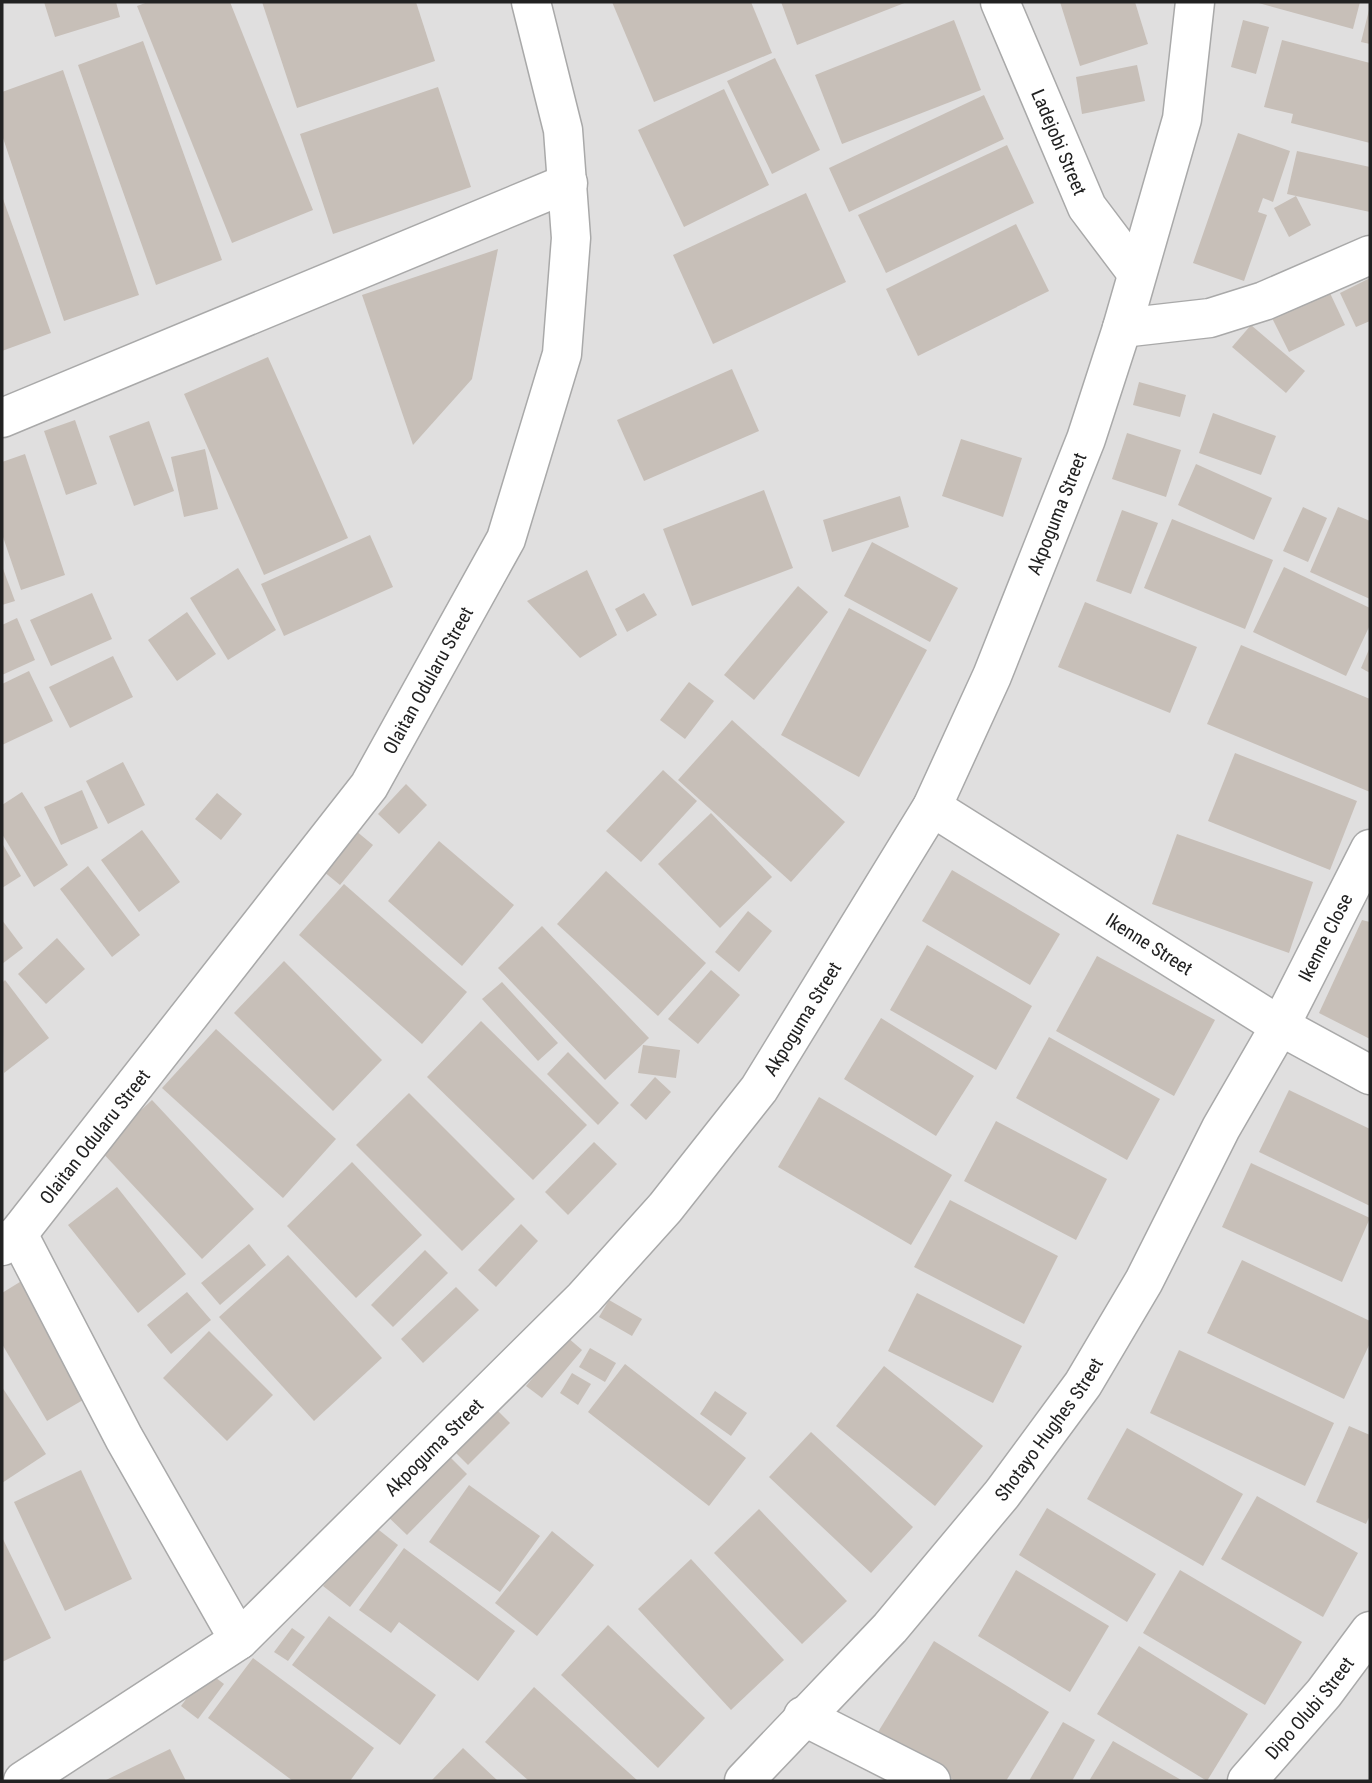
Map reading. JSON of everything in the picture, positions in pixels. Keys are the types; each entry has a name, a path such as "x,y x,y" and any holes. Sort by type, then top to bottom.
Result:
{"street":[{"name":"Olaitan Odularu Street","path":"10,1240 369,786 506,539 562,354 571,238 563,130 531,2"},
{"name":"Ladejobi Street","path":"1000,2 1087,207 1136,272"},
{"name":"Akpoguma Street","path":"23,1781 239,1640 584,1298 665,1208 759,1089 932,807 992,676 1076,464 1122,328 1182,119 1195,2"},
{"path":"2,418 568,183"},
{"path":"1122,328 1210,318 1264,301 1370,255"},
{"name":"Ikenne Street","path":"932,807 1280,1026 1370,1075"},
{"name":"Ikenne Close","path":"1280,1026 1370,849"},
{"name":"Shotayo Hughes Street","path":"744,1781 803,1716 890,1628 1002,1494 1083,1384 1144,1281 1221,1128 1280,1026"},
{"path":"10,1240 239,1640"},
{"name":"Dipo Olubi Street","path":"1247,1781 1324,1693 1370,1631"},
{"path":"803,1716 931,1781"}],"shaded area":[{"path":"2,2 1370,2 1370,1781 2,1781"}],"building":[{"path":"44,2 116,2 120,17 55,37"},
{"path":"148,2 230,2 313,210 232,243 137,6"},
{"path":"262,2 416,2 435,61 297,108"},
{"path":"612,2 751,2 772,53 654,102"},
{"path":"781,2 907,2 797,45"},
{"path":"1060,2 1135,2 1148,44 1080,66"},
{"path":"1255,2 1360,2 1353,29"},
{"path":"1370,6 1370,44 1361,42"},
{"path":"954,20 981,90 842,144 815,75"},
{"path":"1243,20 1269,27 1256,74 1231,67"},
{"path":"1282,40 1370,63 1370,143 1291,123 1293,114 1264,107"},
{"path":"143,41 222,260 156,285 78,65"},
{"path":"775,58 820,150 772,174 727,81"},
{"path":"1137,65 1145,101 1082,114 1076,77"},
{"path":"63,70 139,295 64,321 2,135 2,92"},
{"path":"438,87 471,187 333,234 300,134"},
{"path":"724,89 769,185 684,227 638,130"},
{"path":"984,95 1004,139 849,212 829,168"},
{"path":"1238,133 1290,151 1273,202 1263,198 1258,212 1267,215 1244,281 1193,263"},
{"path":"1007,145 1034,203 886,273 858,215"},
{"path":"1297,151 1370,167 1370,212 1287,194"},
{"path":"806,193 846,282 713,344 673,255"},
{"path":"2,196 51,333 2,351"},
{"path":"1296,196 1311,225 1289,237 1274,208"},
{"path":"1016,224 1049,291 918,356 886,289"},
{"path":"498,249 472,379 413,445 362,295"},
{"path":"1370,278 1370,321 1356,327 1340,293"},
{"path":"1329,291 1345,325 1289,352 1272,318"},
{"path":"1251,325 1305,371 1286,393 1232,347"},
{"path":"268,357 348,538 264,575 184,394"},
{"path":"732,369 759,431 644,481 617,420"},
{"path":"1139,382 1186,395 1180,417 1133,405"},
{"path":"1213,413 1276,436 1261,475 1199,453"},
{"path":"75,420 97,484 66,495 44,431"},
{"path":"149,421 174,491 134,506 109,436"},
{"path":"1127,433 1181,450 1166,497 1112,479"},
{"path":"961,439 1022,458 1003,517 942,496"},
{"path":"205,449 218,509 184,517 171,457"},
{"path":"25,454 65,575 21,590 2,534 2,462"},
{"path":"1196,464 1272,498 1254,540 1178,505"},
{"path":"764,490 793,568 692,606 663,529"},
{"path":"900,496 909,527 832,552 823,520"},
{"path":"1303,507 1327,518 1308,562 1283,551"},
{"path":"1338,507 1370,521 1370,599 1310,572"},
{"path":"1122,510 1158,523 1131,594 1096,581"},
{"path":"1172,519 1273,560 1245,629 1144,588"},
{"path":"370,535 393,587 284,636 261,584"},
{"path":"872,542 958,588 930,642 844,596"},
{"path":"2,566 15,601 2,605"},
{"path":"1284,567 1370,608 1370,625 1346,676 1253,632"},
{"path":"238,568 276,630 228,660 190,598"},
{"path":"587,570 617,635 580,658 527,601"},
{"path":"798,586 828,612 754,700 724,675"},
{"path":"92,593 112,639 51,666 30,620"},
{"path":"644,593 657,615 627,632 615,609"},
{"path":"1085,602 1197,647 1170,713 1058,667"},
{"path":"849,608 927,650 859,777 781,735"},
{"path":"187,612 216,654 177,681 148,640"},
{"path":"17,618 35,660 2,675 2,625"},
{"path":"1241,645 1370,699 1370,792 1207,724"},
{"path":"1370,647 1370,673 1361,668"},
{"path":"113,656 133,697 70,728 49,687"},
{"path":"29,671 53,721 2,745 2,684"},
{"path":"689,682 714,701 685,739 660,720"},
{"path":"732,720 845,822 791,882 678,780"},
{"path":"1235,753 1357,801 1330,870 1208,821"},
{"path":"123,762 145,805 108,824 86,781"},
{"path":"663,770 697,801 641,862 606,831"},
{"path":"406,784 427,805 399,834 378,814"},
{"path":"82,790 98,828 61,845 44,807"},
{"path":"22,792 68,865 34,887 2,834 2,805"},
{"path":"217,793 242,814 221,840 195,819"},
{"path":"711,813 772,877 720,928 658,864"},
{"path":"344,821 373,845 340,885 312,862"},
{"path":"142,830 180,882 139,912 101,860"},
{"path":"1177,834 1313,882 1289,953 1152,904"},
{"path":"439,841 514,905 462,966 388,901"},
{"path":"2,843 21,876 2,888"},
{"path":"88,866 140,935 112,957 60,889"},
{"path":"952,870 1060,934 1030,985 922,921"},
{"path":"606,871 706,963 658,1016 557,924"},
{"path":"344,884 467,992 422,1044 299,935"},
{"path":"748,911 772,931 739,972 715,952"},
{"path":"2,920 23,948 2,964"},
{"path":"1362,920 1370,922 1370,1039 1319,1013"},
{"path":"542,926 649,1038 605,1080 498,968"},
{"path":"57,938 85,969 46,1004 18,974"},
{"path":"927,945 1032,1006 996,1070 890,1010"},
{"path":"1097,956 1215,1020 1174,1096 1056,1031"},
{"path":"284,961 382,1060 333,1111 234,1013"},
{"path":"711,970 740,995 698,1044 668,1019"},
{"path":"5,980 49,1038 4,1073 2,983"},
{"path":"502,982 558,1043 538,1061 482,999"},
{"path":"881,1018 974,1076 936,1136 844,1079"},
{"path":"481,1021 587,1125 533,1180 427,1077"},
{"path":"216,1029 336,1139 283,1198 162,1088"},
{"path":"1049,1037 1160,1099 1127,1160 1016,1098"},
{"path":"643,1045 680,1050 676,1078 638,1073"},
{"path":"568,1052 619,1103 598,1125 547,1074"},
{"path":"655,1077 671,1092 646,1120 630,1105"},
{"path":"1289,1090 1370,1129 1370,1206 1259,1152"},
{"path":"409,1093 515,1199 462,1251 356,1145"},
{"path":"819,1097 952,1175 911,1245 778,1167"},
{"path":"152,1100 254,1209 202,1259 99,1149"},
{"path":"996,1121 1107,1179 1076,1240 964,1181"},
{"path":"594,1142 617,1164 568,1215 545,1192"},
{"path":"352,1162 422,1235 356,1298 287,1226"},
{"path":"1251,1163 1370,1218 1342,1282 1222,1227"},
{"path":"117,1187 186,1274 138,1313 68,1225"},
{"path":"950,1200 1058,1256 1024,1324 914,1267"},
{"path":"521,1224 538,1241 496,1287 478,1270"},
{"path":"249,1244 266,1265 220,1305 201,1283"},
{"path":"425,1250 448,1273 393,1327 371,1305"},
{"path":"288,1255 382,1358 314,1421 219,1317"},
{"path":"1242,1260 1370,1321 1370,1343 1344,1399 1207,1333"},
{"path":"28,1277 95,1393 47,1421 2,1344 2,1293"},
{"path":"456,1287 479,1310 423,1363 401,1339"},
{"path":"187,1292 211,1320 171,1354 147,1325"},
{"path":"917,1293 1022,1346 993,1403 888,1351"},
{"path":"609,1300 642,1319 632,1336 599,1317"},
{"path":"209,1331 273,1395 227,1441 163,1378"},
{"path":"567,1337 582,1350 542,1398 526,1386"},
{"path":"590,1348 616,1363 605,1382 579,1367"},
{"path":"1179,1350 1334,1423 1305,1486 1150,1413"},
{"path":"625,1364 746,1458 709,1506 588,1412"},
{"path":"884,1366 983,1446 935,1506 836,1426"},
{"path":"572,1373 591,1384 578,1405 560,1393"},
{"path":"2,1387 46,1454 2,1483"},
{"path":"715,1391 747,1413 731,1436 700,1414"},
{"path":"490,1403 510,1423 468,1465 449,1446"},
{"path":"1349,1426 1370,1435 1370,1515 1366,1524 1316,1502"},
{"path":"1127,1428 1243,1494 1203,1566 1087,1499"},
{"path":"811,1432 913,1527 871,1573 769,1477"},
{"path":"441,1448 467,1474 407,1535 380,1509"},
{"path":"81,1470 132,1579 65,1611 14,1502"},
{"path":"469,1485 540,1536 500,1592 429,1542"},
{"path":"1257,1496 1358,1553 1323,1617 1221,1559"},
{"path":"1047,1508 1156,1574 1127,1622 1019,1555"},
{"path":"759,1509 847,1601 802,1644 714,1553"},
{"path":"370,1523 398,1545 350,1607 323,1586"},
{"path":"552,1531 594,1565 537,1636 495,1603"},
{"path":"2,1537 51,1638 2,1662"},
{"path":"404,1548 515,1631 478,1681 399,1622 391,1633 359,1610"},
{"path":"691,1559 784,1660 731,1710 638,1609"},
{"path":"1016,1570 1109,1626 1070,1692 978,1636"},
{"path":"1180,1570 1302,1642 1265,1705 1143,1633"},
{"path":"329,1616 436,1695 400,1745 292,1665"},
{"path":"608,1625 705,1718 658,1768 561,1675"},
{"path":"292,1628 305,1637 288,1661 274,1652"},
{"path":"934,1641 1049,1712 1006,1781 955,1781 878,1732"},
{"path":"1139,1646 1248,1714 1207,1781 1097,1714"},
{"path":"253,1658 374,1748 350,1781 293,1781 208,1718"},
{"path":"207,1671 224,1684 198,1719 181,1706"},
{"path":"534,1687 638,1781 529,1781 485,1742"},
{"path":"1063,1722 1095,1740 1072,1781 1029,1781"},
{"path":"1113,1741 1183,1781 1089,1781"},
{"path":"463,1748 498,1781 431,1781"},
{"path":"170,1749 186,1781 104,1781"}]}
